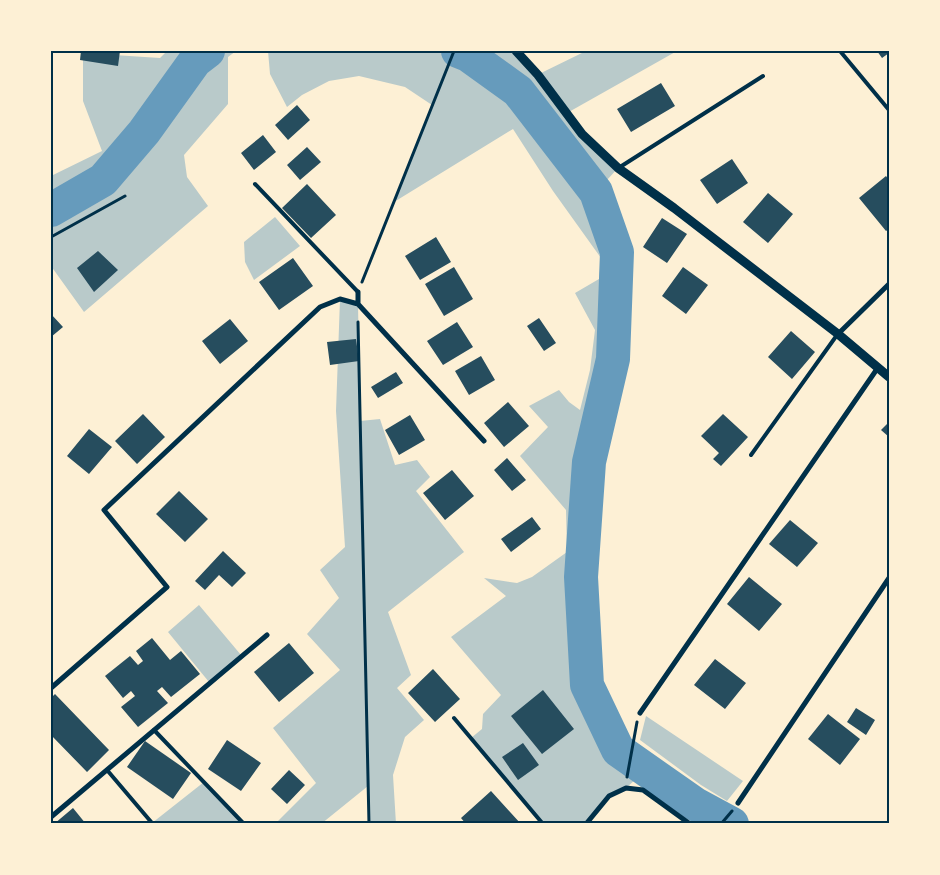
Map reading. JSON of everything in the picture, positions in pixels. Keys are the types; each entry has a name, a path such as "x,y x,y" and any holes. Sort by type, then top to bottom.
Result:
{"street":[{"path":"516,51 538,74 582,134 618,168 674,208 838,334 877,369 889,377"},
{"path":"838,334 889,284"},
{"path":"358,292 358,304"},
{"path":"51,688 167,586 104,510 320,307 340,298 358,304 484,441"},
{"path":"640,713 877,369"},
{"path":"738,803 889,578"},
{"path":"51,817 267,635"},
{"path":"586,824 609,796 626,788 643,790 690,824"}],"lane":[{"path":"840,51 889,110"},
{"path":"618,168 763,76"},
{"path":"255,184 358,292"},
{"path":"751,455 838,334"},
{"path":"454,718 543,824"},
{"path":"154,730 244,824"},
{"path":"107,770 152,823"}],"path":[{"path":"358,292 454,51"},
{"path":"51,237 125,196"},
{"path":"358,304 369,824"},
{"path":"627,773 635,730"},
{"path":"721,824 733,810"}],"shaded area":[{"path":"167,51 236,51 228,57 228,104 184,155 187,177 208,206 84,312 51,266 51,176 102,151 83,101 83,53 160,58"},
{"path":"268,51 516,51 539,74 586,51 677,51 567,113 618,168 596,192 617,252 613,359 589,462 581,577 587,685 618,750 646,770 626,788 609,797 586,824 543,824 471,738 482,729 483,714 501,695 451,637 506,596 484,578 517,583 532,577 567,552 566,510 520,456 548,427 529,406 559,390 569,402 580,410 590,370 595,330 575,293 599,279 601,258 553,191 513,129 394,202 432,105 405,87 359,76 329,81 302,95 287,107 270,74"},
{"path":"275,217 300,246 254,280 245,262 244,242"},
{"path":"340,299 358,304 360,421 380,419 395,465 417,460 430,477 416,491 464,552 388,612 411,675 397,688 424,720 405,737 393,775 396,824 369,824 368,786 321,824 275,824 316,783 273,728 340,670 307,634 339,598 320,570 345,547 336,411"},
{"path":"199,605 241,655 209,682 168,632"},
{"path":"646,716 743,781 727,801 701,785 640,740"},
{"path":"204,782 244,824 152,823"}],"building":[{"path":"81,51 120,51 118,66 80,60"},
{"path":"877,51 889,51 889,53 882,58"},
{"path":"661,83 675,106 631,132 617,109"},
{"path":"297,105 310,120 288,140 275,125"},
{"path":"263,135 276,152 254,170 241,153"},
{"path":"307,147 321,162 300,180 287,165"},
{"path":"732,159 748,183 717,204 700,180"},
{"path":"886,176 889,180 889,229 886,231 859,198"},
{"path":"307,184 336,215 311,238 282,208"},
{"path":"768,193 793,214 768,243 743,222"},
{"path":"662,218 687,234 667,263 643,247"},
{"path":"436,237 451,262 420,280 405,256"},
{"path":"98,251 118,270 94,292 77,268"},
{"path":"293,258 313,286 279,310 259,282"},
{"path":"454,267 473,299 444,316 425,284"},
{"path":"683,267 708,285 686,314 662,296"},
{"path":"51,314 63,327 51,337"},
{"path":"539,318 556,343 544,351 527,326"},
{"path":"230,319 248,341 220,364 202,341"},
{"path":"457,322 473,347 443,365 427,341"},
{"path":"791,331 815,352 792,379 768,357"},
{"path":"356,339 359,361 330,365 327,342"},
{"path":"481,356 495,380 469,395 455,371"},
{"path":"396,372 403,383 378,398 371,387"},
{"path":"508,402 529,426 504,447 484,423"},
{"path":"143,414 165,437 137,464 115,441"},
{"path":"723,414 748,437 721,466 713,459 719,453 701,436"},
{"path":"410,415 425,440 399,455 385,430"},
{"path":"889,422 889,437 881,430"},
{"path":"89,429 112,447 89,474 67,456"},
{"path":"507,458 526,480 512,491 494,470"},
{"path":"452,470 474,496 445,520 423,493"},
{"path":"179,491 208,519 185,542 156,514"},
{"path":"532,517 541,529 511,552 501,539"},
{"path":"790,520 818,543 797,567 769,544"},
{"path":"223,551 246,573 232,587 219,575 205,590 195,581"},
{"path":"749,577 782,604 759,631 727,604"},
{"path":"152,638 170,660 181,651 200,674 171,697 162,687 157,691 168,703 138,727 121,707 135,696 131,691 123,698 105,676 130,656 138,665 143,661 136,651"},
{"path":"289,643 314,673 279,702 254,672"},
{"path":"715,659 746,683 725,709 694,685"},
{"path":"433,669 460,699 435,722 408,693"},
{"path":"543,690 574,729 542,754 511,716"},
{"path":"55,694 109,750 87,772 51,735 51,698"},
{"path":"856,708 875,720 866,735 847,722"},
{"path":"828,714 860,739 840,765 808,739"},
{"path":"227,740 261,763 241,791 208,769"},
{"path":"145,741 191,773 173,799 127,767"},
{"path":"523,743 539,765 518,780 502,757"},
{"path":"289,770 305,785 287,804 271,789"},
{"path":"491,791 521,824 466,824 461,818"},
{"path":"73,808 86,824 54,824"}],"waterway":[{"path":"51,210 103,180 144,132 195,61 208,51"},
{"path":"458,51 468,55 518,91 596,192 617,252 613,359 589,462 581,577 587,685 618,750 695,804 732,824"}]}
